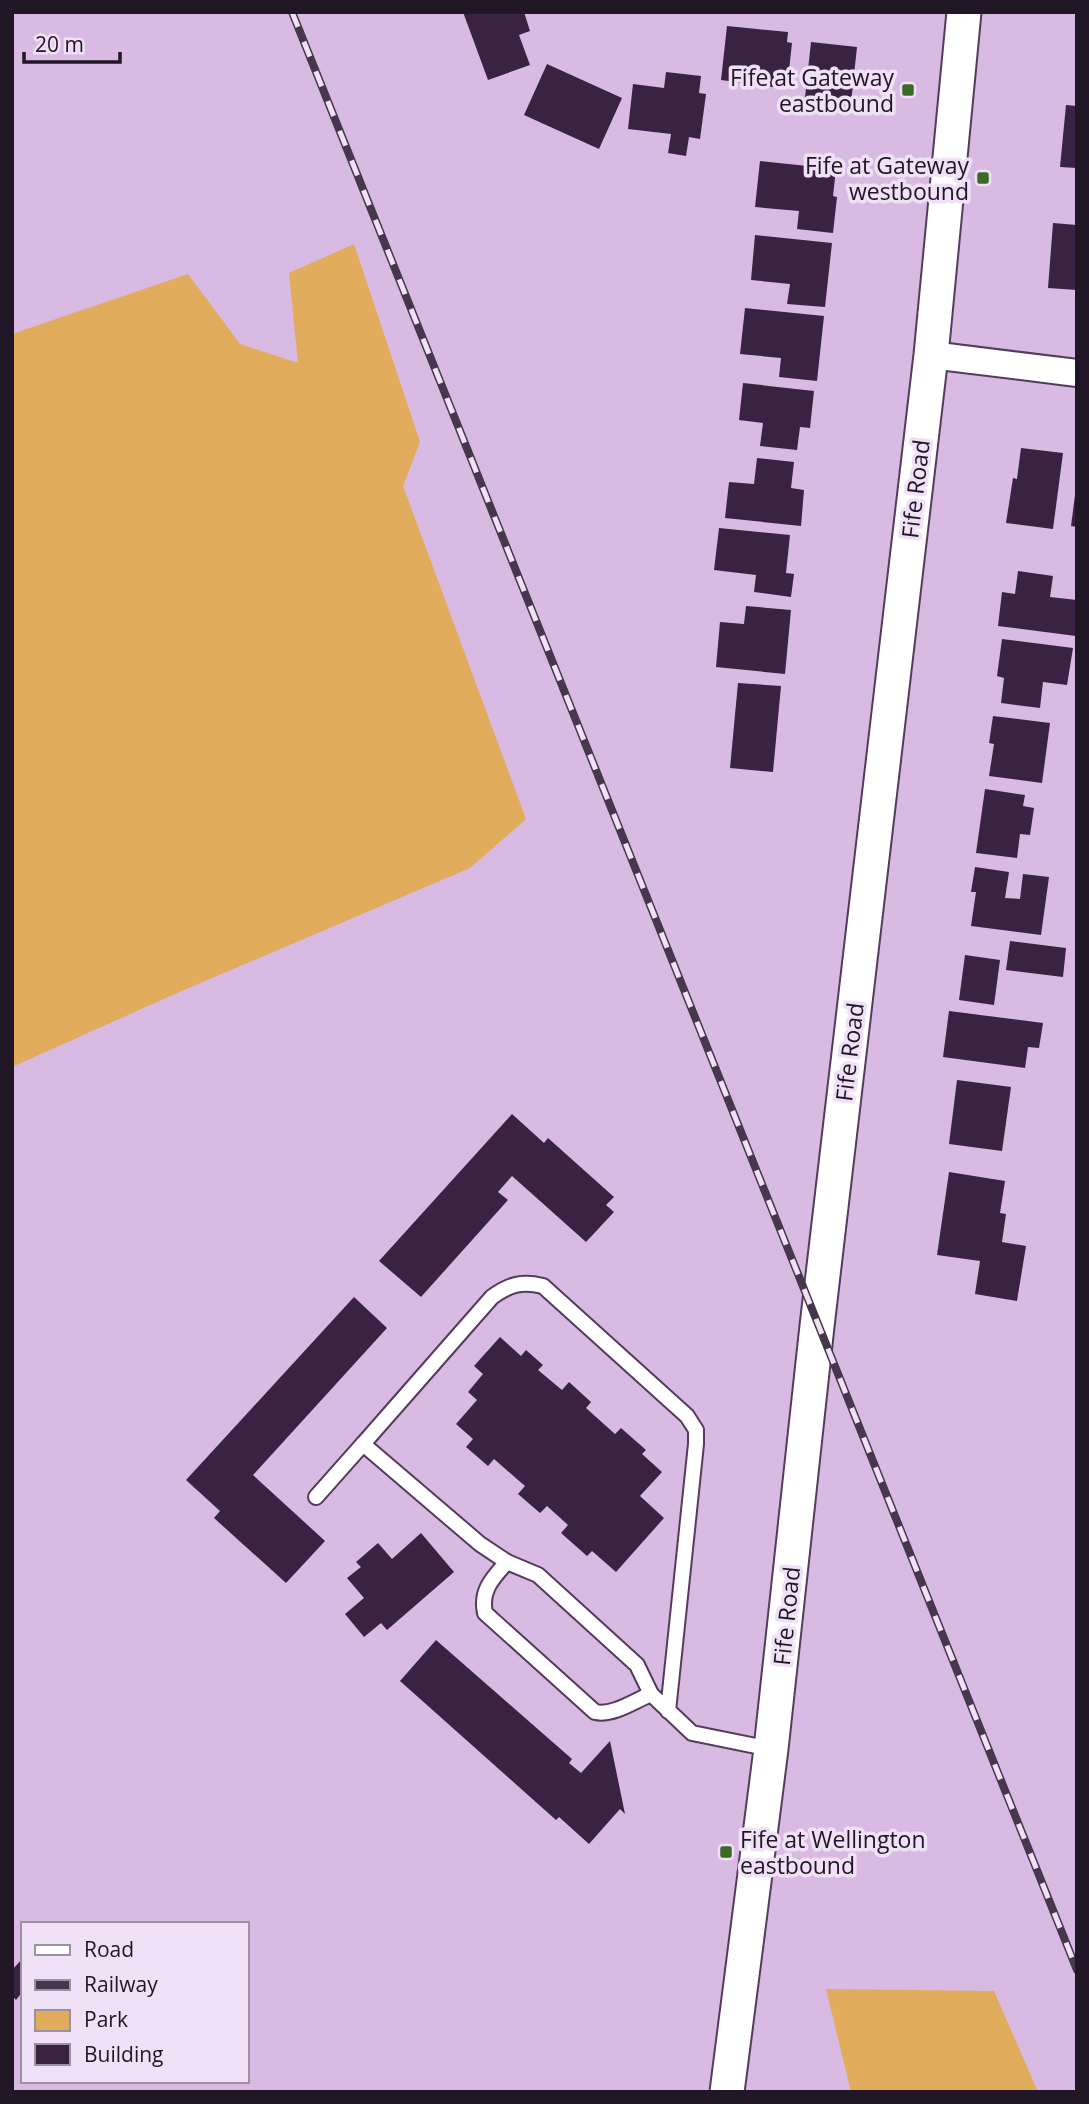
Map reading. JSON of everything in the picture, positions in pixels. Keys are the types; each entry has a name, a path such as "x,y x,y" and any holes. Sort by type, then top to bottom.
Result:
{"street":[{"name":"Fife Road","path":"727,2092 771,1749 820,1298 931,355 964,12"},
{"path":"931,355 1077,373"}],"lane":[{"path":"316,1497 492,1297 508,1286 526,1282 543,1286 677,1406 696,1430 668,1711"},
{"path":"363,1444 480,1544 507,1562 538,1575 638,1665 651,1694 692,1733 771,1749"},
{"path":"507,1562 486,1586 482,1603 485,1614 595,1712 612,1712 651,1694"}],"green space":[{"path":"354,244 420,442 403,486 526,819 470,868 177,993 12,1067 12,334 188,274 240,344 298,363 289,273"},
{"path":"826,1989 994,1991 1038,2092 851,2092"}],"building":[{"path":"463,12 524,12 530,31 519,35 530,65 488,80"},
{"path":"727,26 788,32 787,42 792,43 787,89 721,80"},
{"path":"811,42 857,47 850,112 804,107"},
{"path":"547,64 622,98 599,149 524,115"},
{"path":"666,72 701,76 699,93 706,94 700,139 689,137 686,156 668,153 671,134 628,129 633,84 664,88"},
{"path":"1066,105 1077,106 1077,168 1060,167"},
{"path":"760,161 836,169 833,196 837,197 833,233 797,229 799,211 755,207"},
{"path":"1053,223 1077,225 1077,290 1048,288"},
{"path":"755,235 832,243 825,307 787,304 790,284 751,280"},
{"path":"745,308 824,316 817,381 779,377 781,358 740,354"},
{"path":"743,383 814,391 810,428 800,427 797,450 760,446 763,423 739,420"},
{"path":"1021,448 1063,453 1053,529 1006,523 1013,478 1017,479"},
{"path":"757,458 794,462 791,488 804,490 801,526 725,518 729,482 754,484"},
{"path":"1077,495 1077,527 1071,526"},
{"path":"719,528 790,535 786,573 794,574 791,597 754,592 756,575 714,570"},
{"path":"1018,571 1053,576 1050,597 1077,600 1076,636 998,626 1002,592 1015,594"},
{"path":"746,606 791,610 785,674 716,667 720,622 744,624"},
{"path":"1002,639 1073,648 1067,685 1043,682 1040,708 1001,703 1004,678 997,676"},
{"path":"738,683 781,686 773,772 730,768"},
{"path":"993,716 1050,723 1042,783 989,776 994,744 989,743"},
{"path":"985,789 1025,795 1023,806 1034,808 1030,835 1020,834 1017,858 976,853"},
{"path":"975,867 1009,872 1005,898 1020,899 1023,874 1049,877 1041,935 971,926 976,892 971,892"},
{"path":"1010,941 1066,948 1063,977 1006,970"},
{"path":"965,955 1000,960 994,1005 959,1000"},
{"path":"949,1011 1043,1023 1039,1048 1028,1047 1025,1068 943,1057"},
{"path":"957,1080 1011,1087 1002,1151 949,1144"},
{"path":"512,1114 544,1143 548,1138 614,1197 606,1205 614,1212 586,1242 512,1176 498,1192 508,1200 421,1297 379,1261"},
{"path":"949,1172 1005,1181 1000,1213 1006,1214 1002,1242 1026,1246 1017,1301 975,1294 980,1261 937,1255"},
{"path":"354,1297 387,1328 253,1475 325,1541 286,1583 214,1518 220,1511 186,1480"},
{"path":"500,1337 521,1356 526,1350 543,1365 538,1370 562,1390 569,1382 591,1402 586,1408 615,1434 621,1428 646,1450 642,1454 662,1472 640,1496 664,1518 616,1572 592,1551 587,1556 561,1533 568,1525 547,1506 540,1513 518,1494 525,1486 494,1459 488,1466 466,1447 473,1439 456,1424 477,1400 468,1392 483,1374 474,1366"},
{"path":"421,1533 454,1572 387,1630 381,1623 364,1637 345,1614 364,1598 347,1578 361,1567 356,1562 378,1543 392,1559"},
{"path":"436,1640 572,1759 569,1763 581,1773 610,1741 625,1814 620,1809 589,1844 559,1817 556,1820 400,1681"},
{"path":"21,1960 21,1996 16,2000 12,1996 12,1970"}],"railway":[{"path":"292,12 1077,1970"}],"place":[{"name":"Fife at Gateway eastbound","path":"908,90"},
{"name":"Fife at Gateway westbound","path":"983,178"},
{"name":"Fife at Wellington eastbound","path":"726,1852"}]}
